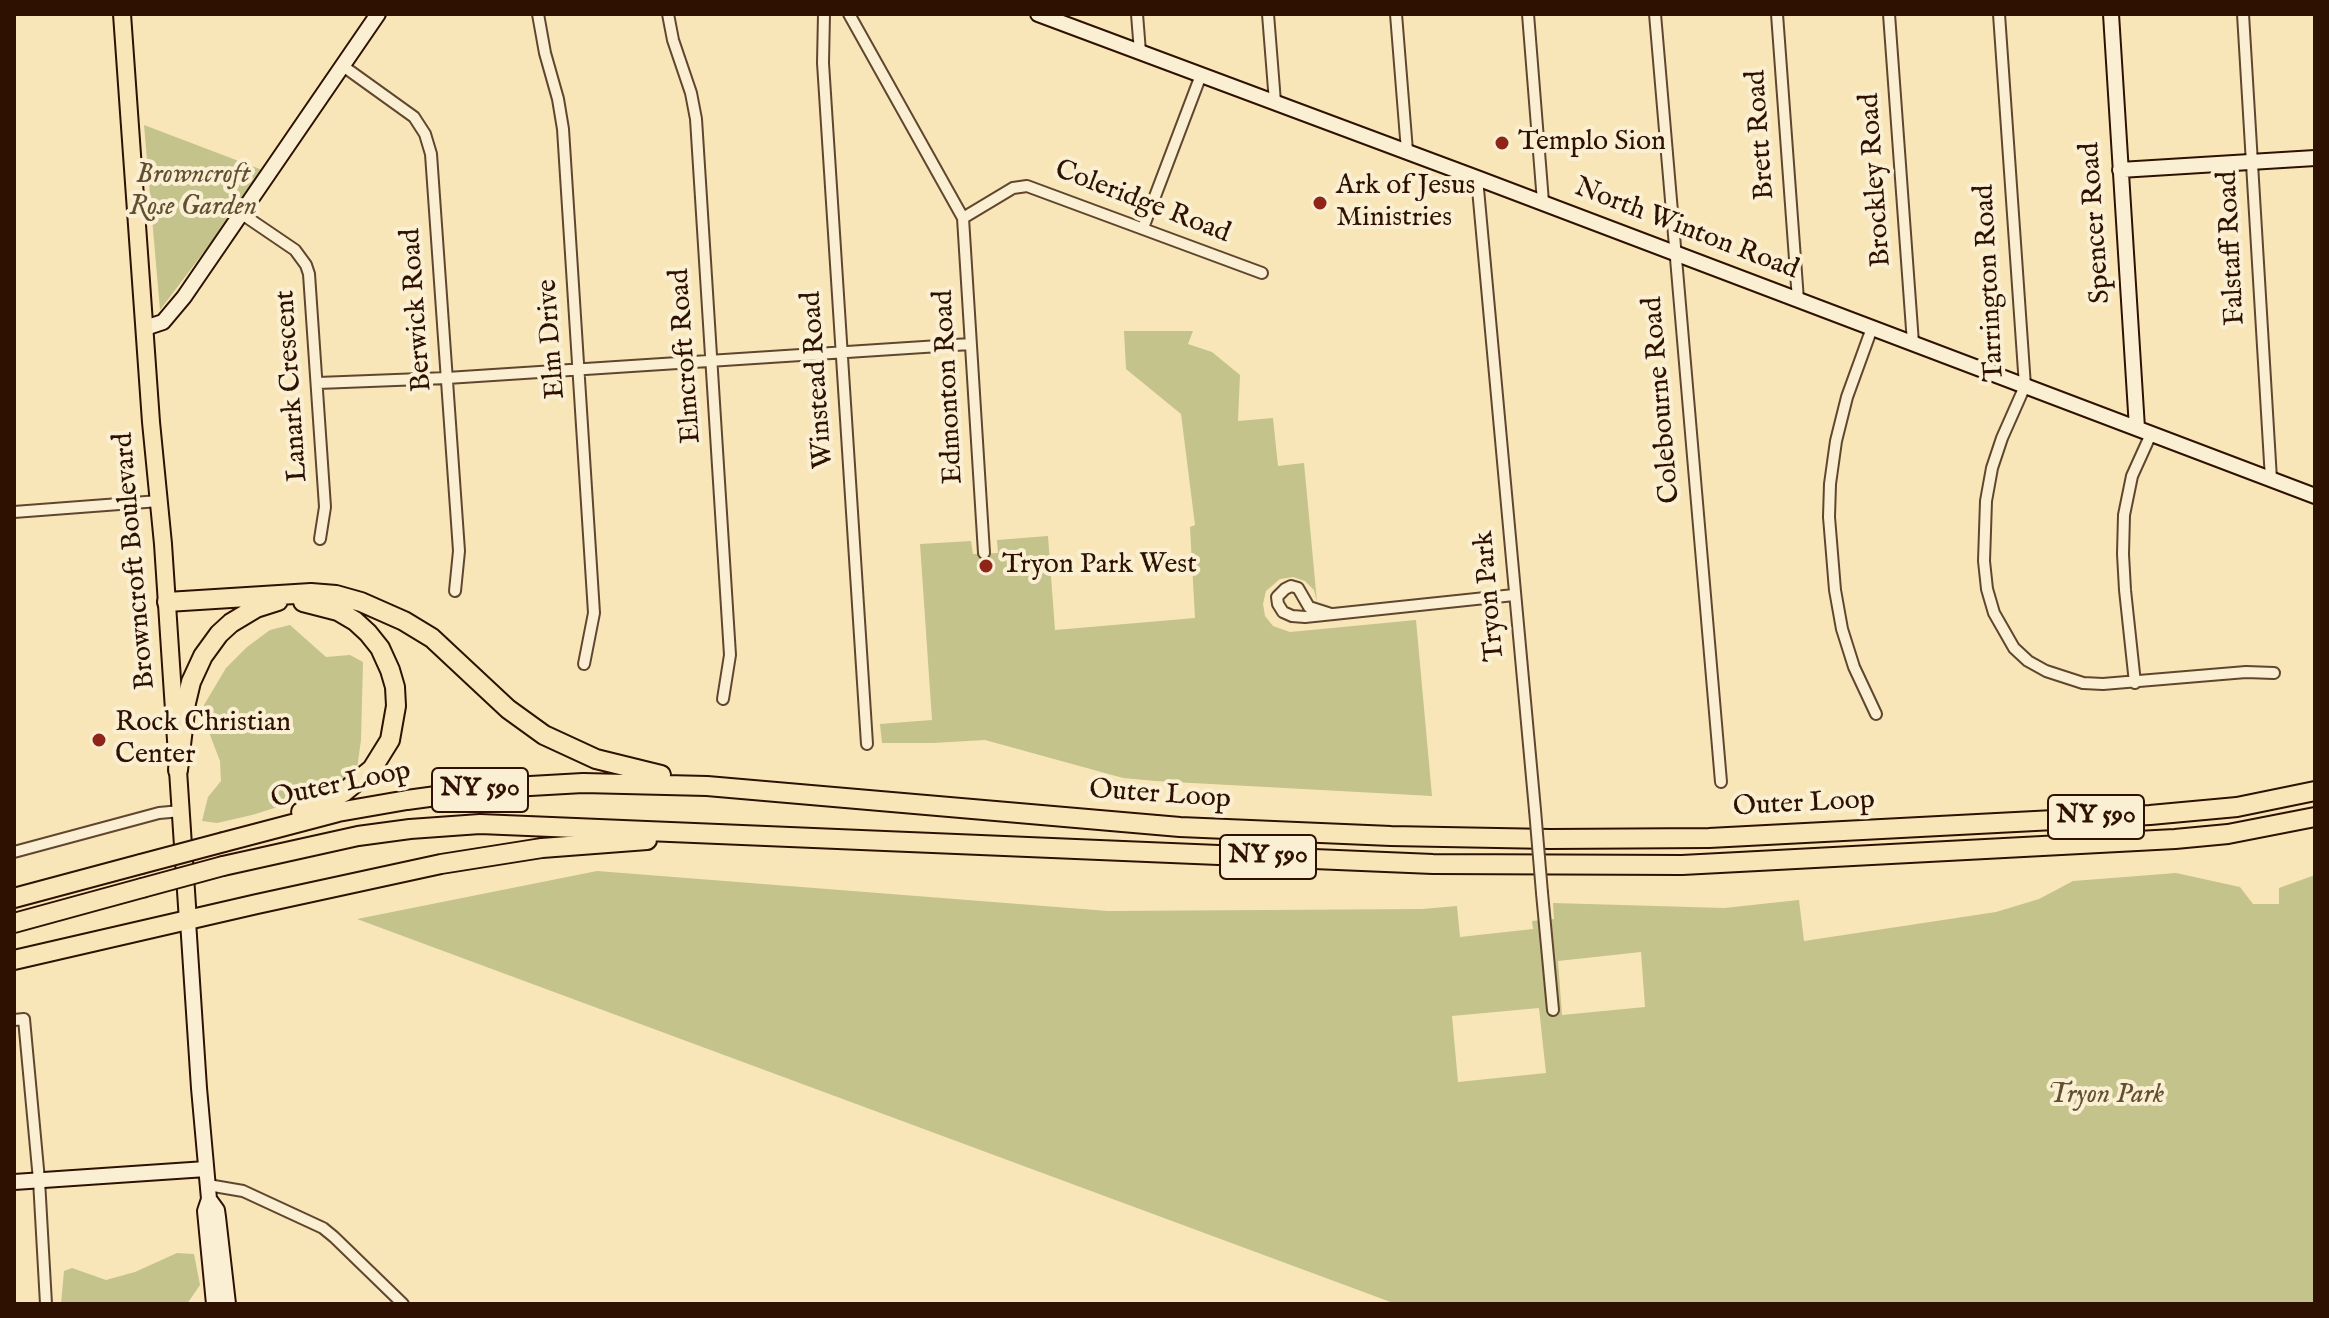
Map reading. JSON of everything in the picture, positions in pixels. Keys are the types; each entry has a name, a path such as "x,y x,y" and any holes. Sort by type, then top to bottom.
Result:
{"highway":[{"path":"167,602 324,594 375,607 432,638 512,713 555,742 615,765 681,780 742,789"},
{"path":"224,842 302,812 350,788 376,764 392,734 396,706 395,687 388,664 376,643 359,625 327,607 250,596"},
{"path":"178,770 183,716 191,682 213,641 231,623 256,608 278,601 300,601"},
{"name":"Outer Loop","path":"14,898 355,809 477,790 583,783 742,789 1180,827 1391,836 1579,839 1709,838 2150,815 2229,808 2315,791"},
{"name":"Outer Loop","path":"14,923 223,866 349,837 445,826 524,825 1451,864 1682,865 2175,839 2228,834 2315,817"},
{"path":"14,960 472,858 562,846 745,834"}],"main road":[{"name":"Browncroft Boulevard","path":"122,14 167,602 208,1192 205,1211 214,1304"},
{"path":"145,328 159,325 172,313 378,14"},
{"name":"North Winton Road","path":"1038,14 1543,202 2315,496"},
{"name":"Spencer Road","path":"2111,14 2120,170 2144,431"},
{"path":"2120,170 2315,158"},
{"path":"14,1182 206,1169"},
{"name":"Browncroft Boulevard","path":"208,1192 218,1217 228,1304"}],"street":[{"name":"Elm Drive","path":"538,14 563,129 594,613 584,664"},
{"name":"Elmcroft Road","path":"668,14 696,119 730,655 723,699"},
{"name":"Winstead Road","path":"824,14 823,63 867,744"},
{"path":"849,14 963,218"},
{"path":"1137,14 1140,52"},
{"path":"1268,14 1275,102"},
{"path":"1396,14 1407,151"},
{"path":"1528,14 1543,202"},
{"name":"Colebourne Road","path":"1655,14 1721,782"},
{"name":"Brett Road","path":"1777,14 1798,300"},
{"name":"Brockley Road","path":"1889,14 1913,343"},
{"name":"Tarrington Road","path":"1999,14 2025,386 2002,438 1986,501 1984,561 1994,613 2003,633 2028,661 2046,671 2083,683 2135,683 2246,672 2274,673"},
{"name":"Falstaff Road","path":"2243,14 2271,479"},
{"name":"Berwick Road","path":"343,66 414,117 428,143 459,551 455,591"},
{"path":"1143,228 1201,75"},
{"name":"Tryon Park","path":"1477,178 1553,1010"},
{"name":"Coleridge Road","path":"963,218 1013,188 1023,186 1262,273"},
{"name":"Lanark Crescent","path":"242,214 288,244 302,258 311,283 325,507 320,539"},
{"name":"Edmonton Road","path":"963,218 984,553"},
{"path":"1872,328 1847,397 1836,441 1829,517 1835,590 1842,629 1854,667 1876,714"},
{"path":"318,383 447,378 970,344"},
{"path":"2135,683 2125,590 2124,515 2144,431"},
{"path":"14,512 159,501"},
{"path":"1331,614 1309,607 1298,588 1291,586 1277,597 1283,612 1305,617 1514,595"},
{"path":"14,838 15,852 159,813 181,811"},
{"path":"19,1019 39,1180 46,1304"},
{"path":"208,1192 243,1191 316,1224 334,1237 403,1304"}],"green space":[{"name":"Browncroft Rose Garden","path":"144,125 265,171 160,310"},
{"name":"Tryon Park West","path":"1124,331 1193,331 1188,344 1212,352 1240,375 1238,421 1273,418 1278,466 1304,463 1317,602 1314,590 1305,581 1293,577 1280,579 1266,591 1263,604 1265,616 1273,626 1290,632 1416,620 1432,796 1123,778 985,740 882,743 880,724 932,720 920,544 971,541 973,554 998,553 997,540 1048,536 1055,630 1195,618 1190,527 1195,525 1181,414 1126,369"},
{"path":"290,625 326,657 350,655 363,662 357,769 338,784 313,796 217,823 202,821 208,797 221,781 220,761 210,735 204,705 226,668 247,647 270,630"},
{"name":"Tryon Park","path":"597,871 1108,911 1422,909 1457,906 1460,937 1533,929 1532,921 1554,919 1553,903 1724,908 1799,900 1804,941 1996,912 2039,899 2073,881 2176,873 2240,887 2253,904 2279,904 2279,888 2315,875 2315,1304 1396,1304 357,919","holes":["1641,952 1645,1007 1562,1015 1558,961","1539,1008 1546,1073 1458,1082 1452,1016"]},
{"path":"177,1253 194,1254 200,1285 187,1304 61,1304 64,1271 72,1268 106,1280 135,1272"}],"place":[{"name":"Templo Sion","path":"1502,143"},
{"name":"Ark of Jesus Ministries","path":"1320,203"},
{"name":"Tryon Park West","path":"986,566"},
{"name":"Rock Christian Center","path":"99,740"}]}
